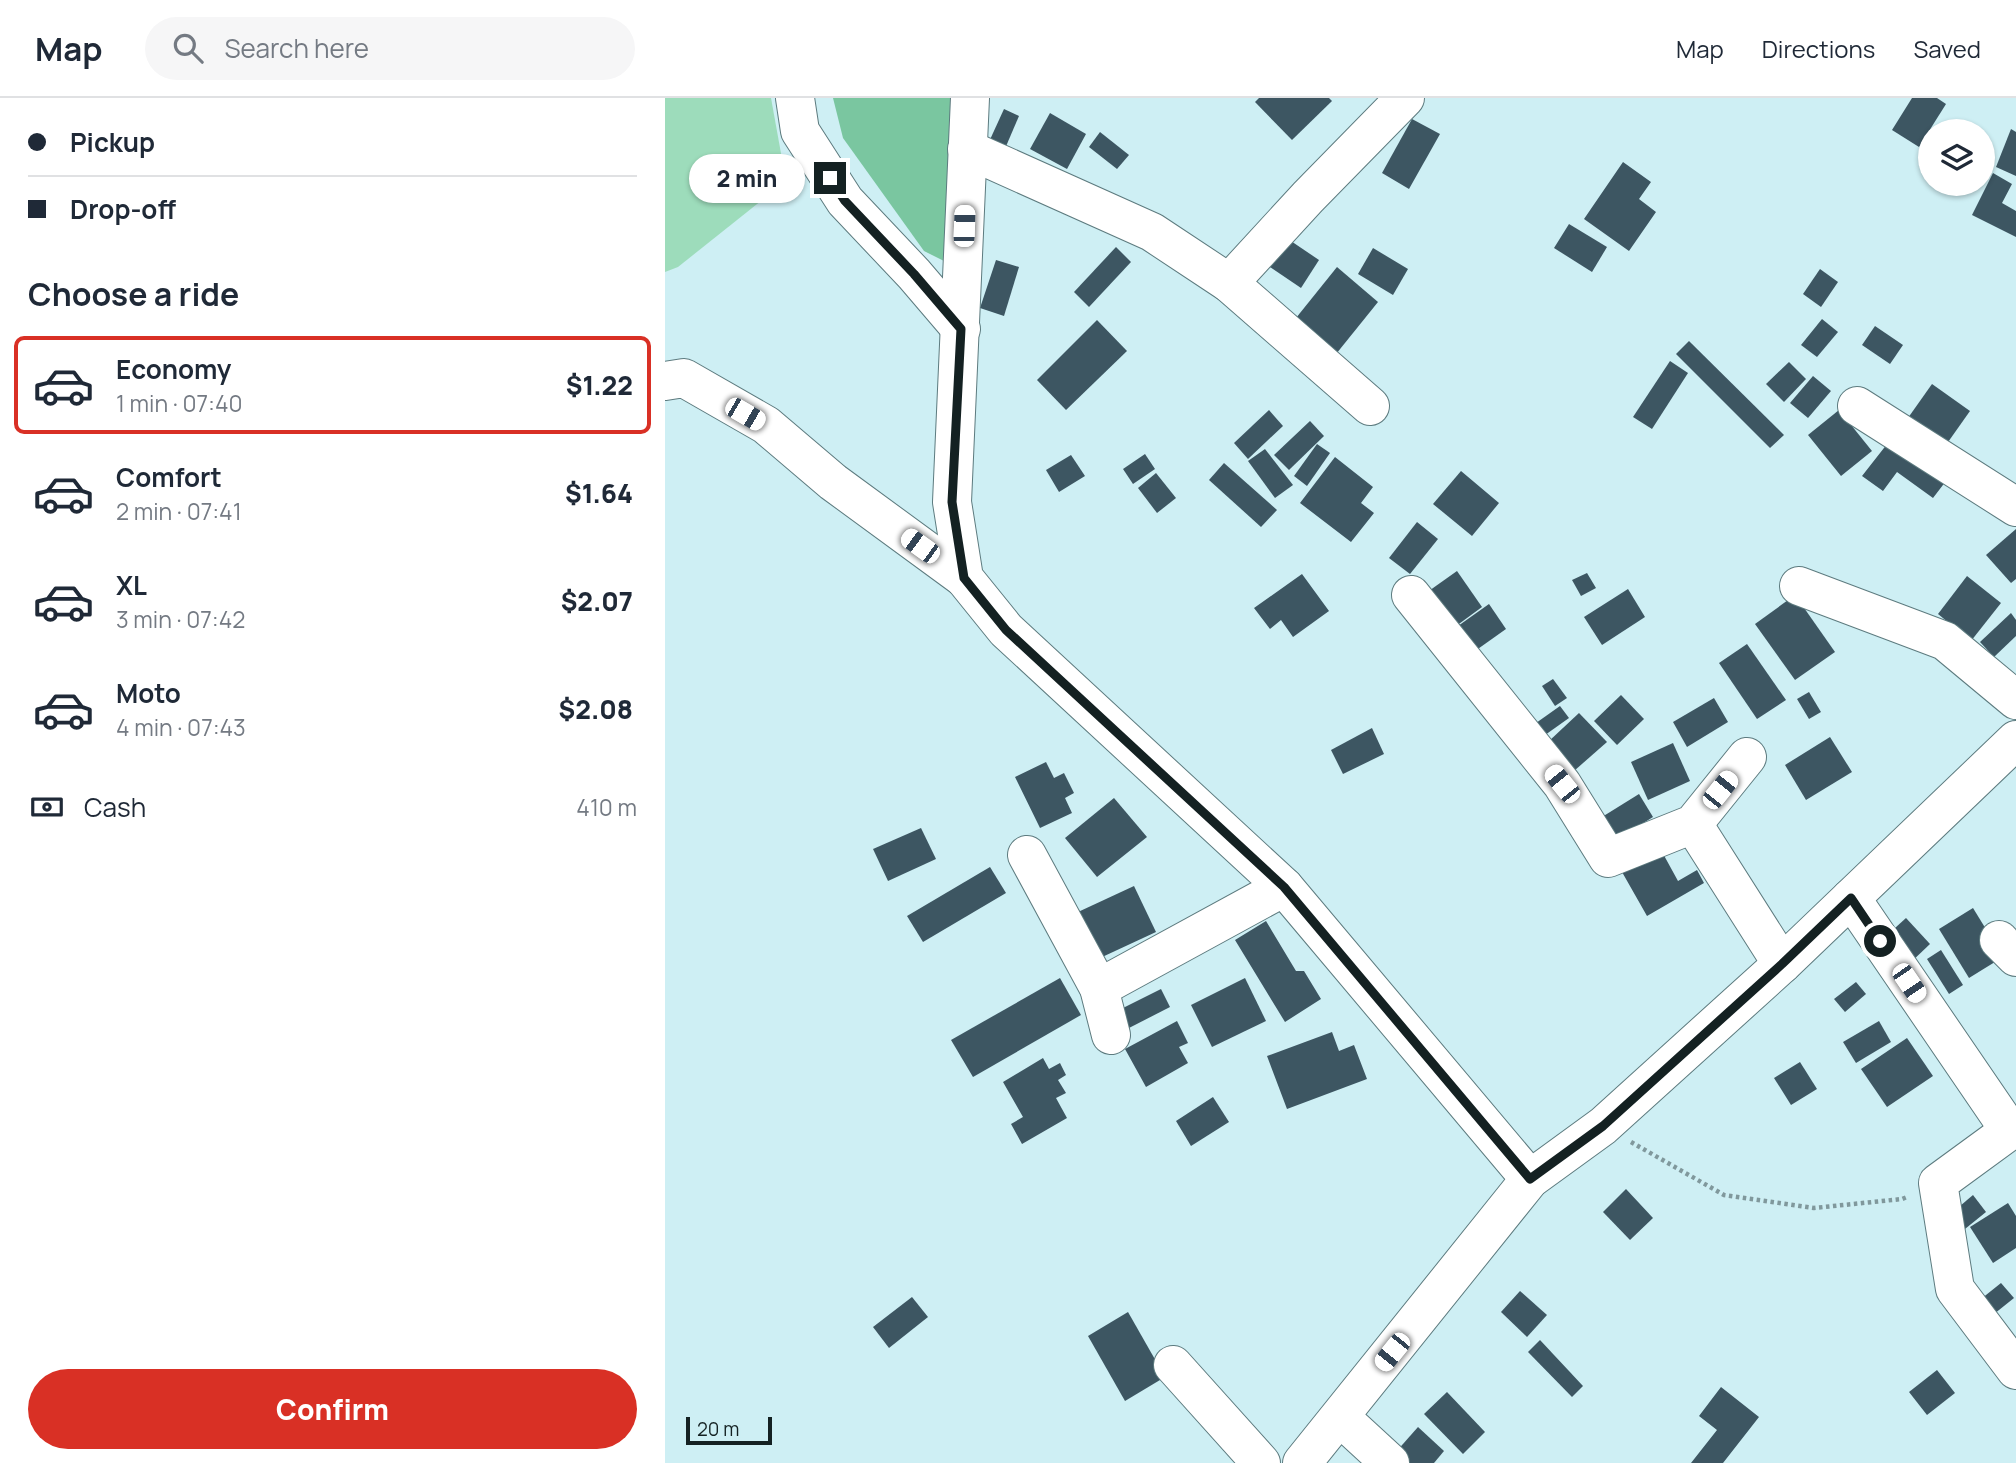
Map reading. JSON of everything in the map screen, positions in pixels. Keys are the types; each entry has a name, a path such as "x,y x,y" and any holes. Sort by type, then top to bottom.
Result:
{"street":[{"path":"795,98 800,131 845,201 914,274 961,329"},
{"path":"964,578 952,502 970,98"},
{"path":"1229,283 1405,98"},
{"path":"967,149 1152,232 1229,283 1370,406"},
{"path":"665,381 684,378 766,425 833,482 964,578 1006,630 1284,887 1530,1179"},
{"path":"1857,406 2016,508"},
{"path":"1799,586 1945,641 2016,700"},
{"path":"1411,595 1562,784 1608,858 1693,824 1747,757"},
{"path":"1302,1463 1530,1179 1603,1126 1782,964 2016,740"},
{"path":"1693,824 1782,964"},
{"path":"1027,855 1099,988 1111,1035"},
{"path":"1099,988 1284,887"},
{"path":"1851,898 2013,1128 1938,1183 1955,1289 2016,1370"},
{"path":"1173,1365 1261,1463"},
{"path":"1340,1417 1390,1463"}],"path":[{"path":"1603,1126 1724,1195 1814,1208 1902,1199 1938,1183"}],"green space":[{"path":"665,98 771,98 786,181 678,267 665,272"},
{"path":"833,98 975,98 978,278 924,251 843,138"}],"building":[{"path":"1259,98 1329,98 1332,101 1292,140 1255,102"},
{"path":"1912,98 1937,98 1946,104 1937,119 1918,119 1918,146 1892,130"},
{"path":"1004,109 1019,116 1004,151 988,144"},
{"path":"1050,113 1086,134 1067,169 1030,149"},
{"path":"1412,119 1440,134 1409,189 1382,173"},
{"path":"2011,129 2016,132 2016,176 1996,167"},
{"path":"1100,132 1129,155 1117,169 1089,147"},
{"path":"1623,162 1651,182 1639,199 1656,212 1629,251 1584,219"},
{"path":"1995,174 2012,184 2002,203 2016,211 2016,237 1972,215 1982,196 1995,196"},
{"path":"1569,224 1607,247 1592,272 1554,248"},
{"path":"1285,237 1319,260 1301,288 1267,265"},
{"path":"1116,247 1131,262 1089,307 1074,292"},
{"path":"1373,248 1408,269 1393,295 1358,274"},
{"path":"996,260 1019,267 1004,316 980,308"},
{"path":"1337,267 1378,302 1328,364 1296,318"},
{"path":"1820,269 1838,282 1821,307 1803,294"},
{"path":"1822,319 1838,332 1817,357 1801,345"},
{"path":"1097,320 1127,351 1066,410 1037,380"},
{"path":"1875,326 1903,345 1890,364 1862,345"},
{"path":"1689,341 1784,435 1770,448 1676,354"},
{"path":"1670,361 1688,373 1652,429 1633,417"},
{"path":"1789,362 1806,379 1784,402 1766,384"},
{"path":"1813,376 1831,391 1808,418 1790,403"},
{"path":"1932,384 1970,411 1941,452 1903,425"},
{"path":"1269,410 1283,426 1248,459 1234,443"},
{"path":"1839,410 1872,451 1841,476 1808,435"},
{"path":"1310,421 1324,436 1289,470 1274,455"},
{"path":"1891,439 1946,481 1933,498 1897,472 1883,491 1862,476"},
{"path":"1317,444 1330,453 1307,486 1294,476"},
{"path":"1265,449 1293,485 1275,498 1248,461"},
{"path":"1145,454 1155,469 1133,484 1123,469"},
{"path":"1071,455 1085,476 1059,492 1046,470"},
{"path":"1335,457 1373,487 1361,503 1374,513 1351,542 1300,503"},
{"path":"1224,463 1277,510 1261,527 1209,480"},
{"path":"1461,471 1499,503 1472,536 1433,504"},
{"path":"1156,473 1176,498 1157,513 1138,488"},
{"path":"1417,522 1438,539 1410,574 1389,558"},
{"path":"2016,529 2016,579 2011,583 1986,555"},
{"path":"1457,571 1482,607 1452,629 1426,593"},
{"path":"1587,573 1596,588 1581,596 1572,580"},
{"path":"1302,574 1329,611 1293,637 1281,620 1270,629 1254,608"},
{"path":"1967,576 2001,603 1971,641 1938,614"},
{"path":"1628,589 1645,617 1602,645 1584,617"},
{"path":"1795,595 1835,652 1795,680 1755,624"},
{"path":"1489,604 1506,629 1475,651 1458,626"},
{"path":"2011,613 2016,620 2016,636 1994,657 1980,642"},
{"path":"1747,644 1786,700 1757,719 1719,663"},
{"path":"1553,679 1567,698 1555,706 1542,686"},
{"path":"1809,692 1821,712 1809,719 1797,699"},
{"path":"1621,695 1644,719 1617,745 1594,721"},
{"path":"1714,698 1728,722 1687,747 1673,722"},
{"path":"1560,706 1569,718 1538,740 1529,728"},
{"path":"1579,713 1607,742 1574,771 1548,742"},
{"path":"1372,728 1384,754 1343,774 1331,750"},
{"path":"1830,737 1852,772 1806,800 1785,765"},
{"path":"1673,743 1690,781 1648,800 1631,762"},
{"path":"1046,762 1054,778 1064,773 1074,793 1065,798 1072,813 1040,828 1015,777"},
{"path":"1639,794 1653,817 1616,840 1602,817"},
{"path":"1114,798 1147,837 1097,877 1065,838"},
{"path":"921,828 936,859 888,881 873,849"},
{"path":"1661,850 1678,881 1697,870 1704,883 1647,916 1622,872"},
{"path":"990,867 1006,893 923,942 907,916"},
{"path":"1134,886 1156,932 1100,958 1078,912"},
{"path":"1973,908 2003,957 1969,978 1939,929"},
{"path":"1906,918 1930,944 1909,964 1884,938"},
{"path":"1266,921 1296,971 1304,971 1321,999 1285,1022 1235,940"},
{"path":"1941,950 1963,985 1949,994 1927,959"},
{"path":"1060,978 1081,1015 973,1077 951,1040"},
{"path":"1245,978 1266,1021 1212,1047 1191,1005"},
{"path":"1856,982 1866,994 1845,1012 1834,999"},
{"path":"1161,989 1170,1007 1129,1028 1119,1010"},
{"path":"1177,1021 1188,1043 1179,1047 1188,1063 1146,1087 1125,1049"},
{"path":"1879,1021 1891,1042 1856,1063 1843,1042"},
{"path":"1332,1032 1339,1051 1354,1045 1367,1079 1287,1109 1267,1056"},
{"path":"1907,1038 1933,1076 1887,1107 1861,1069"},
{"path":"1043,1058 1049,1069 1060,1063 1066,1075 1058,1080 1066,1093 1056,1098 1067,1118 1022,1144 1011,1124 1023,1117 1003,1082"},
{"path":"1800,1062 1817,1089 1791,1105 1774,1078"},
{"path":"1213,1097 1229,1122 1191,1146 1176,1121"},
{"path":"1626,1189 1653,1218 1630,1240 1603,1212"},
{"path":"1973,1195 1986,1212 1960,1233 1947,1217"},
{"path":"2008,1203 2016,1216 2016,1248 1993,1263 1970,1227"},
{"path":"2001,1283 2014,1298 1984,1322 1971,1307"},
{"path":"1520,1291 1547,1315 1527,1337 1501,1312"},
{"path":"912,1297 928,1317 889,1348 873,1327"},
{"path":"1128,1312 1165,1377 1125,1401 1088,1336"},
{"path":"1540,1340 1583,1386 1572,1397 1528,1352"},
{"path":"1937,1370 1955,1393 1927,1415 1909,1392"},
{"path":"1721,1387 1759,1417 1723,1463 1691,1463 1717,1430 1699,1416"},
{"path":"1447,1392 1485,1432 1463,1454 1424,1414"},
{"path":"1418,1427 1444,1451 1434,1463 1407,1463 1395,1453"}],"route":[{"path":"830,178 845,201 914,274 961,329 952,502 964,578 1006,630 1284,887 1530,1179 1603,1126 1851,898 1880,941"}]}
